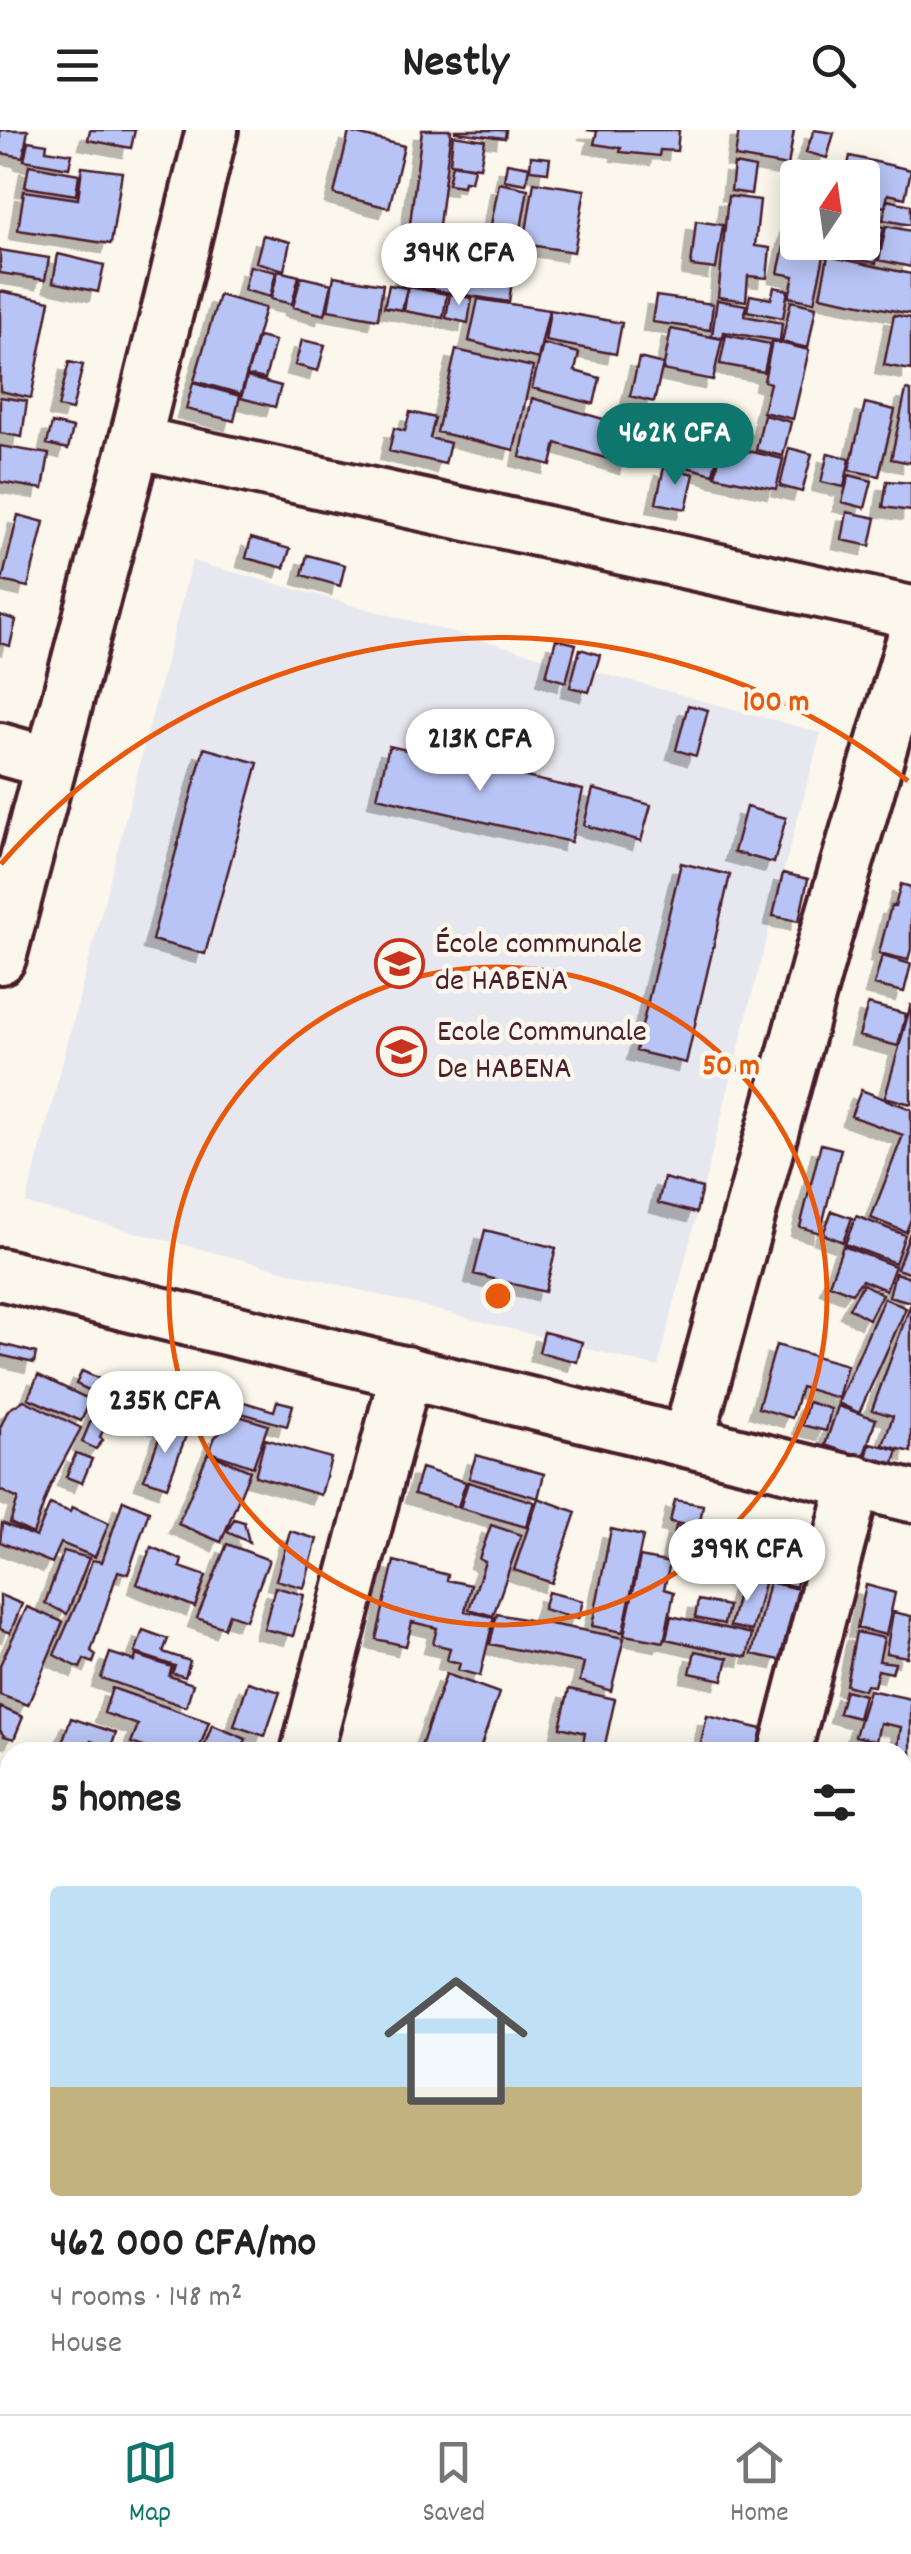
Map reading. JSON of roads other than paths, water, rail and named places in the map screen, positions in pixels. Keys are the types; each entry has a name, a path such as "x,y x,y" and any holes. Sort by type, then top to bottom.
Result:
{"street":[{"path":"0,958 212,130"},
{"path":"135,442 911,612"},
{"path":"688,1440 824,942 911,646"},
{"path":"0,750 50,763"},
{"path":"0,1274 911,1496"},
{"path":"310,1742 406,1372"},
{"path":"787,1742 856,1480"}],"place":[{"name":"École communale de HABENA","path":"400,964"},
{"name":"Ecole Communale De HABENA","path":"402,1052"}]}
